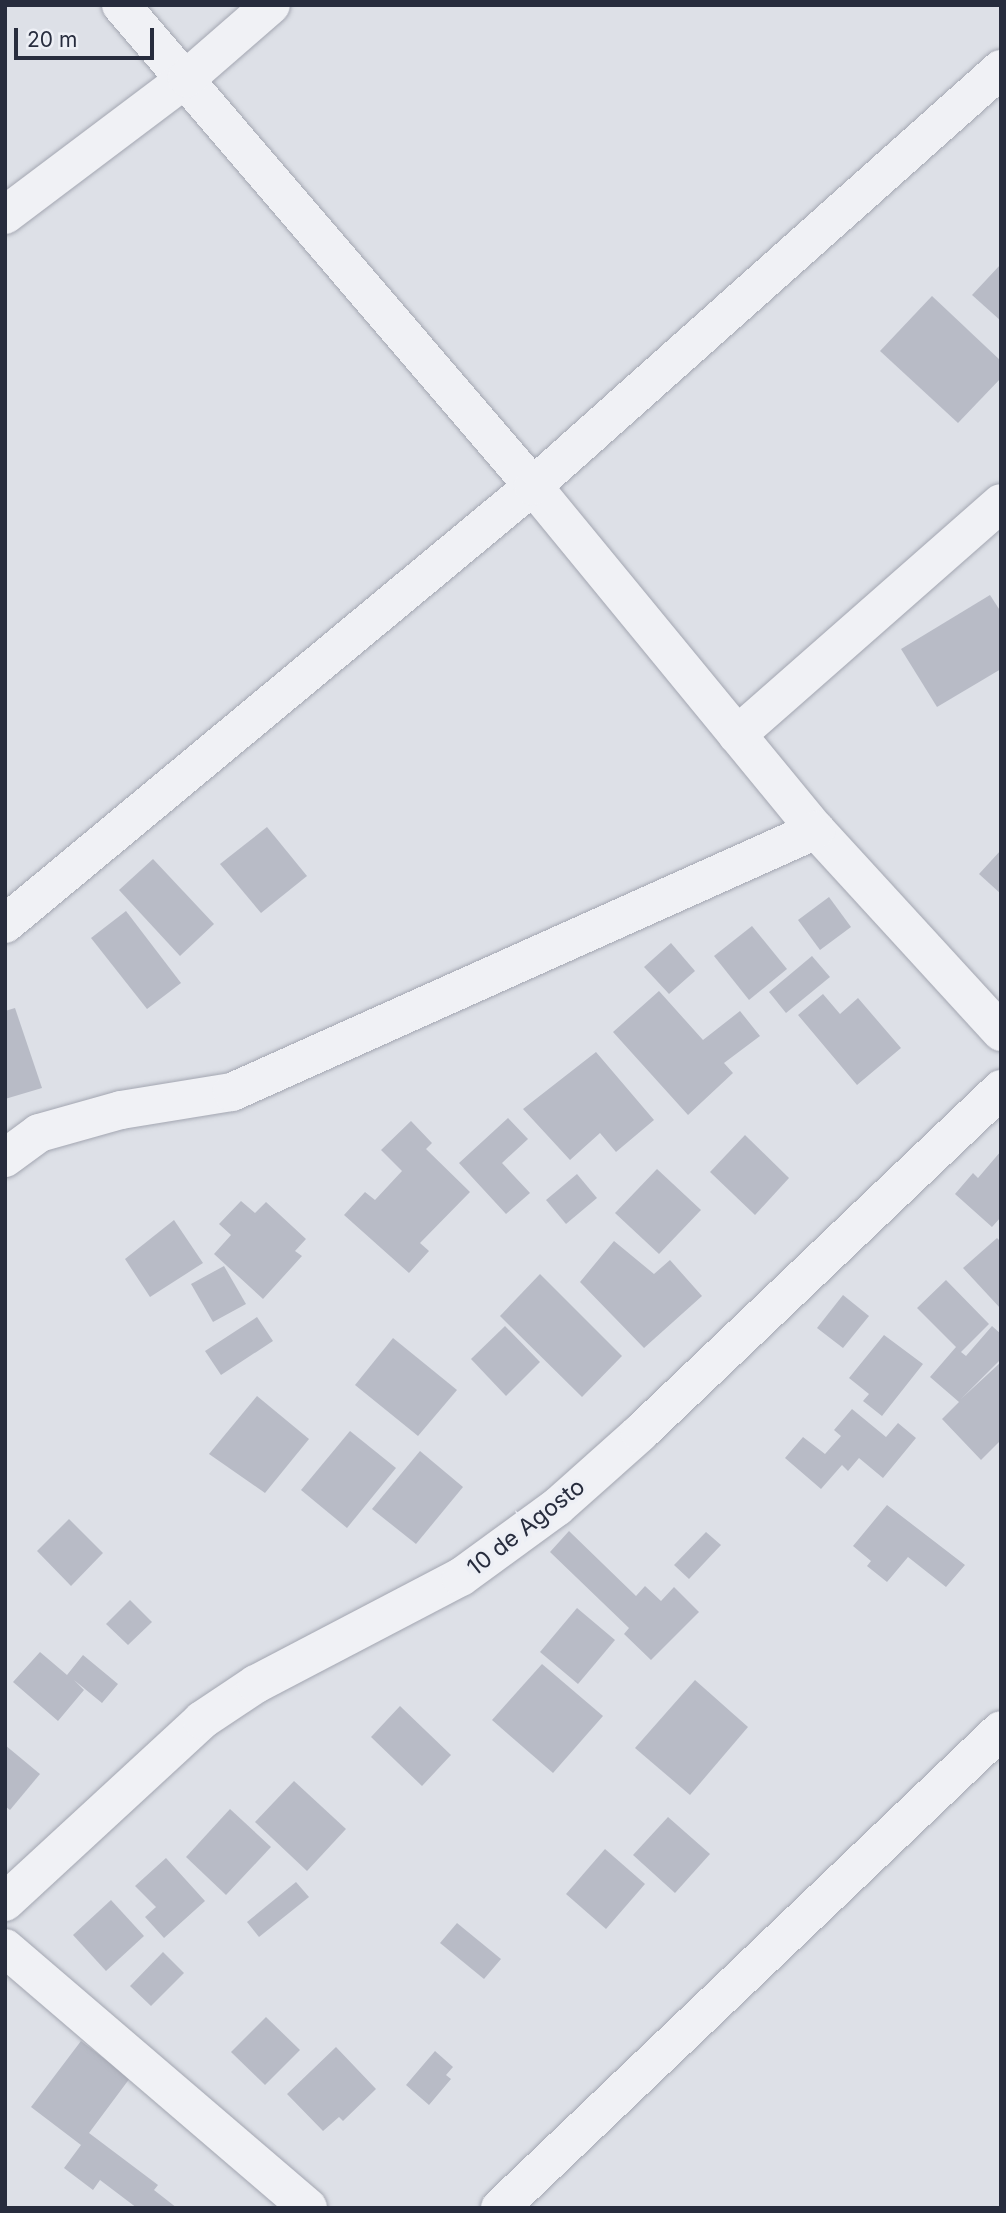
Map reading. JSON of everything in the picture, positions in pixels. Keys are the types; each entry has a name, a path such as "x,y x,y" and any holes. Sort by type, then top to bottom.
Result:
{"street":[{"path":"121,5 187,78 533,486 816,830 1001,1032"},
{"path":"5,215 187,78 271,5"},
{"path":"5,924 533,486 1001,69"},
{"path":"737,735 1001,503"},
{"path":"5,1158 40,1133 121,1110 232,1092 816,830"},
{"name":"10 de Agosto","path":"5,1902 202,1720 256,1684 461,1577 556,1507 640,1433 1001,1089"},
{"path":"500,2208 1001,1730"},
{"path":"5,1948 308,2208"}],"building":[{"path":"1001,264 1001,321 972,295"},
{"path":"932,296 1001,361 1001,378 958,423 880,351"},
{"path":"990,595 1001,612 1001,669 937,707 901,649"},
{"path":"267,827 307,876 261,913 220,864"},
{"path":"1001,850 1001,894 979,874"},
{"path":"153,859 214,924 180,956 119,890"},
{"path":"829,897 851,927 820,950 798,920"},
{"path":"126,911 181,983 147,1009 91,938"},
{"path":"752,926 787,969 749,1000 714,956"},
{"path":"671,943 695,971 669,994 644,967"},
{"path":"812,956 830,977 786,1013 769,992"},
{"path":"659,991 703,1040 740,1011 760,1036 724,1063 733,1073 688,1115 613,1032"},
{"path":"823,994 840,1014 858,998 901,1048 857,1085 798,1015"},
{"path":"15,1008 42,1088 5,1099 5,1011"},
{"path":"596,1052 654,1120 616,1152 600,1133 570,1160 523,1109"},
{"path":"508,1118 528,1139 502,1163 530,1193 506,1214 459,1163"},
{"path":"411,1121 432,1143 426,1149 470,1192 420,1243 429,1251 409,1273 344,1215 365,1192 375,1200 402,1171 381,1150"},
{"path":"745,1135 789,1178 755,1215 710,1172"},
{"path":"1001,1151 1001,1217 992,1227 955,1194 973,1173 978,1178"},
{"path":"657,1169 701,1210 659,1254 615,1213"},
{"path":"577,1174 597,1198 566,1224 546,1200"},
{"path":"241,1201 255,1213 266,1202 306,1239 295,1251 302,1256 263,1299 214,1254 231,1235 219,1224"},
{"path":"174,1220 203,1263 150,1297 125,1259"},
{"path":"997,1238 1001,1242 1001,1309 963,1268"},
{"path":"614,1241 654,1274 670,1260 702,1296 644,1348 580,1282"},
{"path":"224,1266 246,1304 213,1322 191,1284"},
{"path":"540,1274 622,1356 582,1397 500,1316"},
{"path":"946,1280 989,1324 961,1352 966,1356 992,1326 1001,1334 1001,1359 961,1399 1001,1362 1001,1440 981,1460 942,1419 959,1402 930,1377 956,1347 917,1308"},
{"path":"843,1295 869,1316 843,1348 817,1328"},
{"path":"257,1317 273,1341 221,1375 205,1351"},
{"path":"505,1326 540,1362 506,1396 471,1359"},
{"path":"884,1335 923,1364 882,1416 863,1401 869,1394 849,1378"},
{"path":"393,1338 457,1390 418,1436 355,1385"},
{"path":"257,1396 309,1439 265,1493 209,1454"},
{"path":"852,1409 886,1437 898,1423 916,1438 883,1478 859,1458 848,1471 842,1465 821,1489 785,1458 803,1437 825,1454 841,1436 834,1430"},
{"path":"350,1431 396,1468 347,1528 301,1490"},
{"path":"420,1451 463,1487 416,1544 372,1509"},
{"path":"887,1505 965,1565 946,1587 908,1557 887,1582 867,1566 871,1561 853,1546"},
{"path":"69,1519 103,1553 71,1586 37,1551"},
{"path":"569,1531 636,1596 645,1586 661,1601 674,1587 699,1612 651,1660 624,1634 629,1628 550,1552"},
{"path":"706,1532 721,1545 689,1579 674,1565"},
{"path":"130,1600 152,1622 128,1645 106,1624"},
{"path":"577,1608 615,1640 578,1684 540,1652"},
{"path":"40,1652 67,1675 83,1655 118,1684 102,1703 74,1680 84,1690 58,1721 13,1682"},
{"path":"542,1664 603,1716 553,1773 492,1720"},
{"path":"695,1680 748,1727 690,1795 635,1748"},
{"path":"400,1706 451,1755 422,1786 371,1737"},
{"path":"5,1745 40,1774 10,1810 5,1806"},
{"path":"294,1781 346,1829 307,1871 255,1822"},
{"path":"230,1809 271,1847 226,1895 186,1857"},
{"path":"668,1817 710,1854 675,1893 633,1855"},
{"path":"605,1849 645,1884 606,1929 566,1894"},
{"path":"166,1858 205,1901 164,1938 145,1917 156,1907 135,1886"},
{"path":"296,1882 309,1897 259,1937 247,1922"},
{"path":"111,1900 144,1936 106,1971 73,1935"},
{"path":"457,1923 501,1959 484,1979 440,1943"},
{"path":"163,1952 184,1973 151,2006 130,1986"},
{"path":"266,2017 300,2050 265,2085 231,2052"},
{"path":"81,2041 130,2078 89,2133 158,2185 154,2190 177,2208 137,2208 100,2180 93,2190 64,2168 81,2145 31,2107"},
{"path":"336,2047 376,2089 343,2121 339,2117 323,2131 287,2094"},
{"path":"435,2051 453,2067 446,2075 451,2079 429,2105 406,2085"}]}
